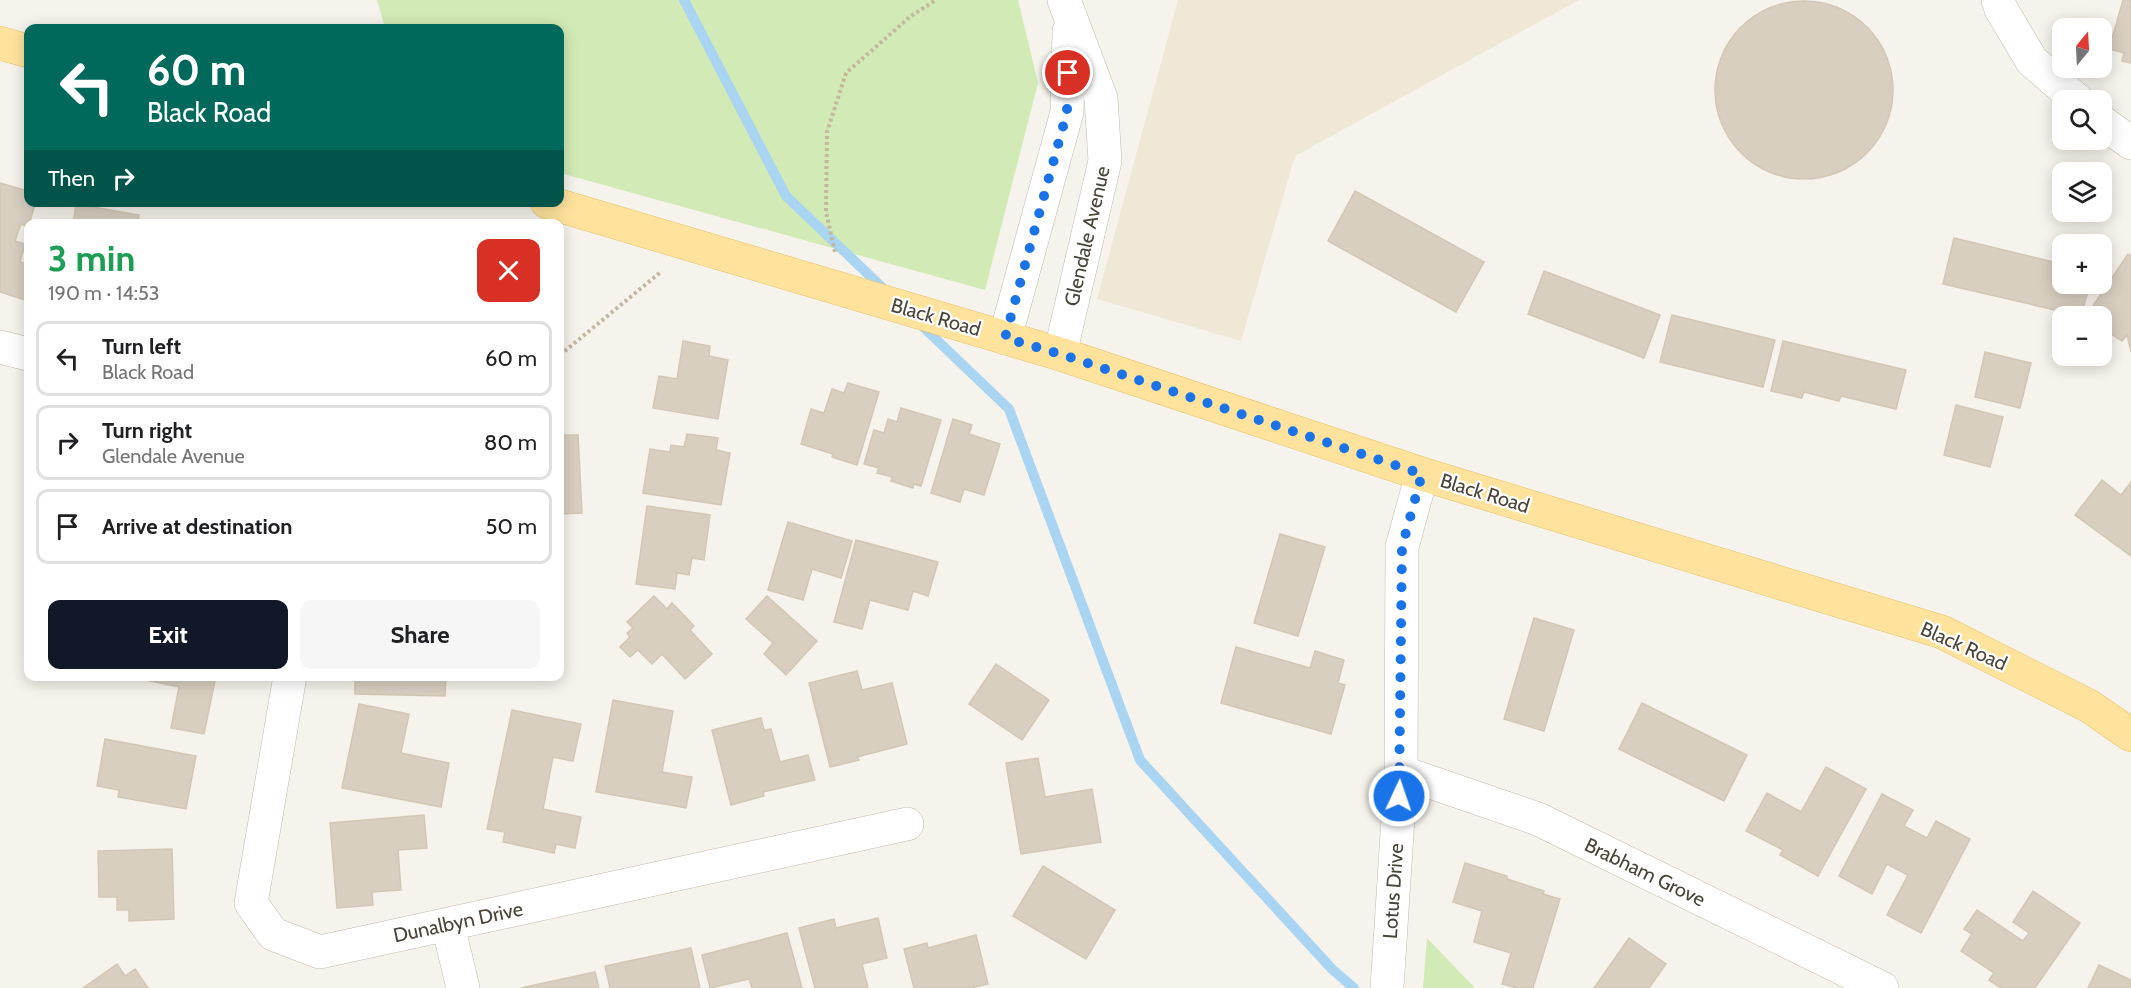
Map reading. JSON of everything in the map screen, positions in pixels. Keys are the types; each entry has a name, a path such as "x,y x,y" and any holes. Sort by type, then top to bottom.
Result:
{"main road":[{"path":"0,43 24,50"},
{"name":"Black Road","path":"564,207 1060,354 1422,474 1942,632 2089,706 2131,735"}],"street":[{"path":"1998,0 2032,61 2065,90"},
{"name":"Glendale Avenue","path":"1005,338 1067,112 1067,7"},
{"name":"Glendale Avenue","path":"1060,354 1105,161 1101,98 1067,7"},
{"path":"2112,129 2131,143"},
{"path":"0,347 24,353"},
{"name":"Lotus Drive","path":"1387,988 1401,772 1402,547 1422,474"},
{"name":"Dunalbyn Drive","path":"289,681 251,903 273,934 320,952 907,824"},
{"name":"Brabham Grove","path":"1401,772 1538,819 1882,988"},
{"path":"448,925 463,988"}],"path":[{"path":"836,256 826,212 827,132 846,73 911,16 936,0"},
{"path":"564,352 692,245"}],"shaded area":[{"path":"1178,0 1579,0 1295,156 1241,341 1097,299"}],"green space":[{"path":"377,0 1018,0 1038,83 985,290 564,174 564,24 384,24"},
{"path":"1427,938 1475,988 1423,988"}],"building":[{"path":"2123,0 2131,0 2131,63 2122,61 2124,53 2112,50 2112,38"},
{"path":"1804,1 1838,8 1867,27 1886,56 1893,90 1886,124 1867,153 1838,172 1804,179 1770,172 1741,153 1722,124 1715,90 1722,56 1741,27 1770,8"},
{"path":"0,183 24,190 24,207 34,207 31,219 24,219 24,225 21,224 15,241 24,244 20,262 24,263 24,300 0,292"},
{"path":"1355,191 1484,262 1456,312 1328,241"},
{"path":"76,207 93,207 139,215 139,219 74,219"},
{"path":"1954,238 2052,262 2052,294 2087,294 2084,306 2052,306 2052,309 1943,284"},
{"path":"2128,254 2131,256 2131,352 2127,335 2122,341 2112,334 2112,306 2093,306 2101,294 2112,294 2112,278"},
{"path":"1544,271 1660,315 1644,358 1528,314"},
{"path":"1672,315 1775,340 1763,387 1660,362"},
{"path":"683,341 710,346 709,356 728,360 718,419 653,408 659,376 677,379"},
{"path":"1783,341 1906,370 1896,409 1841,396 1839,401 1804,392 1802,398 1771,391"},
{"path":"1985,352 2031,363 2020,408 1975,397"},
{"path":"848,383 879,392 857,465 832,457 833,454 801,444 811,409 824,413 832,389 844,393"},
{"path":"1956,405 2003,417 1990,467 1944,455"},
{"path":"901,408 941,420 921,486 914,484 913,488 891,481 892,477 877,473 879,468 864,464 874,430 884,433 888,419 897,422"},
{"path":"953,419 972,425 969,434 1000,444 984,495 964,489 960,502 931,493"},
{"path":"687,434 718,438 716,450 730,453 721,505 643,493 650,449 670,452 671,445 684,447"},
{"path":"564,435 578,435 582,513 564,514"},
{"path":"2102,480 2121,495 2131,482 2131,556 2075,515"},
{"path":"647,506 710,515 704,560 692,558 689,575 677,573 675,589 636,584"},
{"path":"788,522 852,541 841,578 812,569 803,600 768,590"},
{"path":"1280,534 1325,547 1298,636 1254,623"},
{"path":"856,540 938,562 928,596 913,591 908,610 870,600 862,629 834,622"},
{"path":"654,596 667,609 672,603 694,626 690,630 712,654 685,679 662,654 652,664 638,650 630,657 620,647 630,637 627,633 633,628 627,622"},
{"path":"767,596 817,641 786,675 764,654 773,643 746,619"},
{"path":"1534,618 1574,630 1544,731 1504,719"},
{"path":"1236,647 1310,668 1315,651 1344,660 1338,683 1345,685 1331,734 1221,703"},
{"path":"996,664 1049,700 1022,740 969,704"},
{"path":"857,671 862,690 892,683 907,744 857,757 859,760 830,767 809,683"},
{"path":"151,681 215,681 204,734 171,728 179,687"},
{"path":"355,681 446,681 445,696 355,694"},
{"path":"613,700 673,711 662,772 692,777 686,808 596,792"},
{"path":"1642,703 1747,755 1724,801 1619,749"},
{"path":"359,704 409,714 401,753 449,763 441,807 342,788"},
{"path":"512,710 581,724 573,761 553,757 543,809 581,817 575,848 556,844 554,853 503,842 505,832 487,829"},
{"path":"761,718 764,730 771,729 780,762 808,755 815,780 763,792 764,796 731,805 712,730"},
{"path":"105,739 196,756 186,809 118,797 119,790 97,786"},
{"path":"1038,758 1045,797 1092,789 1101,842 1021,854 1006,763"},
{"path":"1826,767 1866,789 1818,876 1780,855 1783,850 1746,831 1767,793 1801,812"},
{"path":"1882,794 1913,810 1904,826 1927,838 1936,821 1970,839 1921,933 1887,915 1908,875 1887,864 1872,894 1839,876"},
{"path":"424,815 427,848 398,850 401,890 372,892 373,905 337,908 330,823"},
{"path":"172,849 174,919 129,921 129,910 117,910 117,897 99,897 98,851"},
{"path":"1465,863 1507,876 1507,879 1544,891 1543,894 1560,899 1533,988 1517,988 1502,984 1511,953 1474,942 1482,911 1453,902"},
{"path":"1043,866 1115,910 1086,959 1013,916"},
{"path":"2033,891 2080,923 2035,988 2001,988 1989,980 1994,973 1961,951 1972,934 1964,929 1977,910 2023,941 2029,933 2013,922"},
{"path":"878,918 887,958 862,964 868,988 815,988 799,928 834,919 836,928"},
{"path":"787,933 802,988 752,988 749,979 710,988 702,955"},
{"path":"976,935 988,984 971,988 914,988 904,949 927,943 928,948"},
{"path":"1629,938 1666,964 1649,988 1594,988"},
{"path":"691,948 700,988 610,988 605,966"},
{"path":"117,964 125,976 135,969 148,988 83,988"},
{"path":"2099,965 2131,980 2130,988 2088,988"},
{"path":"595,972 599,988 521,988"}],"waterway":[{"path":"684,0 786,196 886,291"},
{"path":"919,323 1009,409 1140,760 1332,969 1354,988"}],"route":[{"path":"1068,73 1067,112 1005,338 1060,354 1422,474 1402,547 1399,796"}]}
